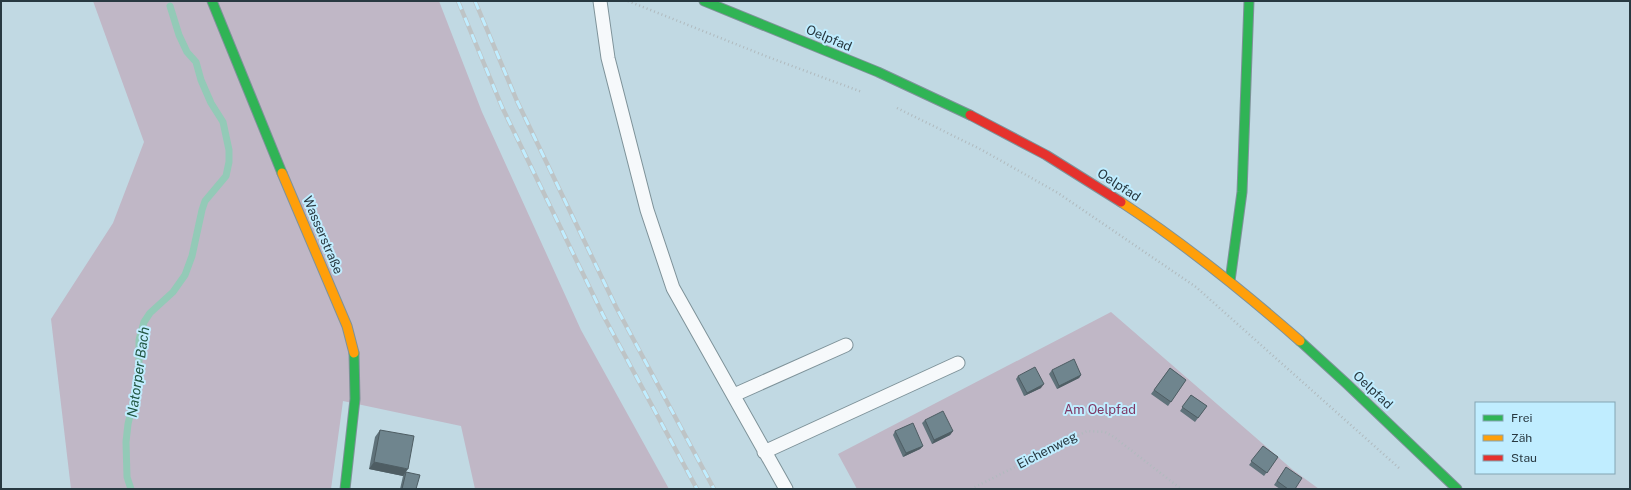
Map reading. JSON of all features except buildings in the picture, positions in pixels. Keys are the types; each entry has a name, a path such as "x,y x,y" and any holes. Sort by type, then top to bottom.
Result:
{"street":[{"name":"Wasserstraße","path":"212,1 274,154 347,326 355,355 355,399 345,489"},
{"name":"Oelpfad","path":"704,1 826,50 937,98 1012,135 1067,167 1152,222 1230,281 1314,353 1458,489"},
{"path":"1230,281 1242,192 1249,1"}],"lane":[{"path":"600,1 608,58 647,210 673,288 786,489"},
{"path":"734,395 846,345"},
{"path":"764,452 958,363"}],"path":[{"path":"628,1 768,58 866,94"},
{"path":"893,107 982,150 1058,193 1196,286 1403,472"},
{"name":"Eichenweg","path":"971,489 1087,431 1105,432 1114,437 1181,489"}],"green space":[{"path":"93,1 439,1 482,112 581,330 669,489 475,489 461,426 343,401 331,489 71,489 51,319 113,223 144,142"},
{"name":"Am Oelpfad","path":"1111,312 1293,470 1319,489 857,489 838,454"}],"waterway":[{"name":"Natorper Bach","path":"131,489 127,477 126,442 128,424 139,378 139,340 144,322 150,313 173,292 185,275 192,256 205,201 226,176 229,162 229,150 223,122 211,103 201,80 196,62 187,52 179,35 170,6"}],"railway":[{"path":"458,1 502,107 603,315 697,489"},
{"path":"475,1 517,101 616,307 714,489"}],"traffic: fast":[{"path":"212,1 282,173"},
{"path":"704,1 878,72 970,115"},
{"path":"1230,281 1242,192 1249,1"},
{"path":"1300,341 1457,489"},
{"path":"345,489 355,399 354,353"}],"traffic: slow":[{"path":"282,173 347,326 354,353"},
{"path":"1121,202 1168,234 1213,268 1300,341"}],"traffic: jam":[{"path":"970,115 1046,155 1121,202"}]}
